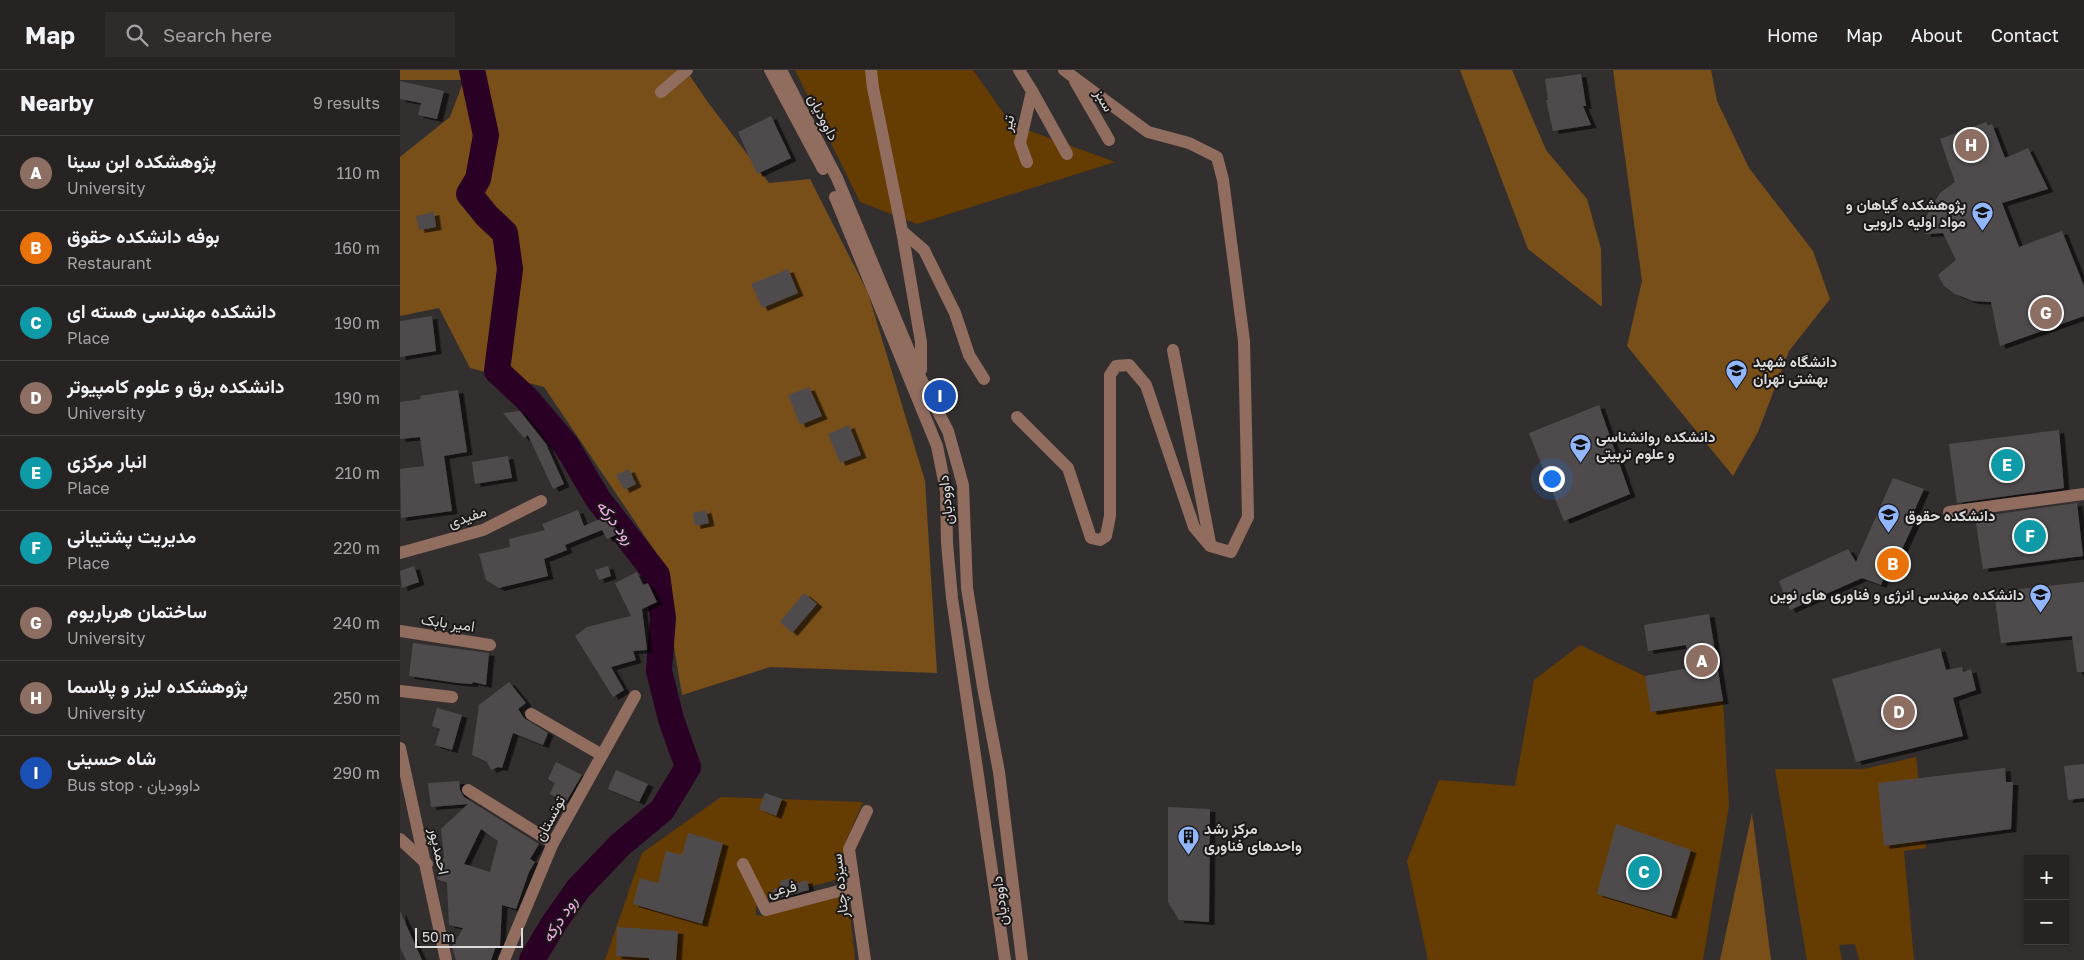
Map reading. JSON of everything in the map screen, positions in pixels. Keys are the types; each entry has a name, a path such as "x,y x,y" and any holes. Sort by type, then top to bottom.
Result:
{"street":[{"path":"661,92 686,70"},
{"name":"داوودیان","path":"770,70 829,182 916,380 948,431 963,485 967,588 999,772 1022,960"},
{"name":"داوودیان","path":"781,70 837,178 916,380 937,446 946,491 947,543 952,598 1005,960"},
{"path":"871,70 921,342 916,380"},
{"path":"1019,70 1068,154"},
{"path":"1017,417 1068,468 1091,538 1100,540 1106,536 1110,516 1110,375 1116,366 1129,365 1146,385 1194,527 1210,546 1230,552 1248,517 1242,314 1224,180 1218,157 1189,143 1148,132 1068,73"},
{"name":"سبز","path":"1068,73 1109,140"},
{"name":"تیر","path":"1027,162 1020,143 1032,91"},
{"path":"902,231 924,250 955,313 968,355 984,379"},
{"path":"1173,350 1210,546"},
{"path":"1949,512 2084,494"},
{"name":"مفیدی","path":"400,552 483,530 541,501"},
{"name":"امیر بابک","path":"400,632 490,645"},
{"path":"400,691 452,697"},
{"name":"توتستان","path":"504,960 553,843 635,696"},
{"path":"531,714 602,755"},
{"name":"احمدپور","path":"400,748 427,864 446,960"},
{"path":"468,790 553,843"},
{"name":"سیزده چنار","path":"865,960 849,849 867,810"},
{"path":"400,839 427,864"},
{"path":"990,851 1008,842"},
{"name":"فرعی","path":"743,864 766,910 854,887"}],"shaded area":[{"path":"400,70 686,70 769,183 810,179 868,293 925,481 937,673 770,667 682,695 659,557 544,387 470,368 439,308 400,316 400,157 450,117 464,80 400,80"},
{"path":"795,70 973,70 1011,124 1115,162 917,224 860,202"},
{"path":"1460,70 1512,70 1546,150 1587,199 1601,249 1602,307 1528,249"},
{"path":"1613,70 1711,70 1717,101 1749,168 1813,251 1830,299 1789,351 1758,432 1733,476 1627,346 1642,281"},
{"path":"1580,645 1645,676 1652,712 1723,701 1729,806 1703,960 1428,960 1407,861 1439,780 1515,786 1534,680"},
{"path":"1916,757 1926,848 1904,851 1914,960 1859,960 1855,944 1839,945 1842,960 1807,960 1775,769 1864,769"},
{"path":"721,797 863,802 846,841 839,879 769,898 756,906 756,915 763,916 848,894 855,960 605,960 642,853"},
{"path":"1752,813 1771,960 1720,960"}],"building":[{"path":"1581,74 1586,106 1583,106 1591,125 1553,131 1546,100 1548,100 1545,79"},
{"path":"400,81 444,91 437,119 418,115 421,103 400,99"},
{"path":"771,116 791,158 757,174 738,132"},
{"name":"پژوهشکده گیاهان و مواد اولیه دارویی","path":"1986,122 1988,126 1992,124 2005,158 2028,148 2048,189 2002,203 2019,247 2062,231 2084,286 2084,316 2000,346 1991,302 1973,301 1955,294 1944,286 1938,275 1956,260 1943,233 1925,234 1928,222 1926,217 1940,193 1955,182 1940,139"},
{"path":"434,212 436,227 419,230 416,216"},
{"path":"788,269 798,293 762,308 751,284"},
{"path":"432,316 436,351 400,357 400,321"},
{"path":"809,387 822,416 800,425 788,395"},
{"path":"458,390 467,452 444,456 452,511 401,518 400,469 424,466 420,437 400,439 400,402 421,399 420,396"},
{"name":"دانشکده روانشناسی و علوم تربیتی","path":"1599,405 1630,494 1564,521 1529,433"},
{"path":"520,411 546,444 564,484 553,489 528,435 524,438 503,413"},
{"path":"849,425 861,455 840,463 828,434"},
{"path":"2059,430 2064,488 1957,503 1949,444"},
{"path":"508,456 512,478 475,484 472,462"},
{"path":"629,469 636,484 624,490 616,475"},
{"name":"دانشکده حقوق","path":"1893,478 1924,489 1912,516 1916,519 1896,562 1893,562 1888,576 1885,575 1881,585 1862,578 1790,610 1779,581 1848,549 1856,562"},
{"path":"2077,503 2083,556 1983,569 1975,517"},
{"path":"578,510 584,526 609,515 618,534 607,539 602,530 565,545 567,550 544,559 548,576 499,588 486,580 479,554 510,547 509,539 545,530 542,524"},
{"path":"706,510 709,523 695,526 693,513"},
{"path":"414,566 419,582 402,588 400,571"},
{"path":"608,566 611,576 599,580 595,570"},
{"path":"637,572 643,585 648,583 657,602 642,609 647,650 633,651 636,660 611,667 624,690 613,697 575,636 587,627 631,616 615,583"},
{"name":"دانشکده مهندسی انرژی و فناوری های نوین","path":"2084,582 2084,672 2077,672 2072,636 2001,643 1994,592"},
{"path":"804,593 817,604 792,633 780,622"},
{"path":"1709,614 1723,701 1651,712 1645,676 1689,668 1686,645 1648,651 1644,625"},
{"path":"413,643 489,653 486,685 409,676"},
{"path":"1940,648 1946,670 1962,667 1963,672 1971,669 1976,690 1953,698 1963,736 1856,762 1832,679"},
{"path":"509,682 526,703 518,709 524,718 548,733 543,745 513,733 502,768 498,767 491,770 487,762 472,755 479,705"},
{"path":"437,708 462,715 452,750 435,745 440,729 432,726"},
{"path":"556,762 582,775 566,802 550,794 555,783 548,779"},
{"path":"2084,764 2084,798 2068,800 2064,766"},
{"path":"2005,768 2006,782 2013,782 2011,829 1884,846 1878,783"},
{"path":"616,770 648,784 639,802 608,789"},
{"path":"459,781 460,790 464,797 539,844 530,859 535,862 529,872 516,909 502,905 500,946 496,946 491,960 456,960 452,947 463,928 449,925 447,883 437,879 444,857 441,829 468,804 431,807 428,783","holes":["481,829 498,841 490,872 464,864"]},
{"path":"765,793 782,799 776,816 759,809"},
{"name":"مرکز رشد واحدهای فناوری","path":"1168,807 1210,809 1209,922 1179,920 1168,902"},
{"path":"1616,824 1691,850 1671,916 1597,894"},
{"path":"688,833 723,843 702,924 633,904 640,878 658,883 666,851 682,855"},
{"path":"791,878 793,884 807,880 809,890 776,899 773,889 781,887 780,881"},
{"path":"400,911 422,960 406,960 400,947"},
{"path":"617,927 678,931 676,960 649,960 649,958 616,956"}],"waterway":[{"name":"رود درکه","path":"472,70 486,135 478,179 469,194 487,216 505,233 510,269 497,371 527,399 566,445 598,499 657,575 663,618 659,671 671,719 688,767 662,810 620,845 578,889 554,923 532,960"}],"place":[{"name":"پژوهشکده لیزر و پلاسما","path":"1971,145"},
{"name":"پژوهشکده گیاهان و مواد اولیه دارویی","path":"1982,232"},
{"name":"ساختمان هرباریوم","path":"2046,313"},
{"name":"دانشگاه شهید بهشتی تهران","path":"1737,389"},
{"name":"شاه حسینی","path":"940,396"},
{"name":"دانشکده روانشناسی و علوم تربیتی","path":"1580,464"},
{"name":"انبار مرکزی","path":"2007,465"},
{"name":"دانشکده حقوق","path":"1889,534"},
{"name":"مدیریت پشتیبانی","path":"2030,536"},
{"name":"بوفه دانشکده حقوق","path":"1893,564"},
{"name":"دانشکده مهندسی انرژی و فناوری های نوین","path":"2040,613"},
{"name":"پژوهشکده ابن سینا","path":"1702,661"},
{"name":"دانشکده برق و علوم کامپیوتر","path":"1899,712"},
{"name":"مرکز رشد واحدهای فناوری","path":"1188,856"},
{"name":"دانشکده مهندسی هسته ای","path":"1644,872"}]}
